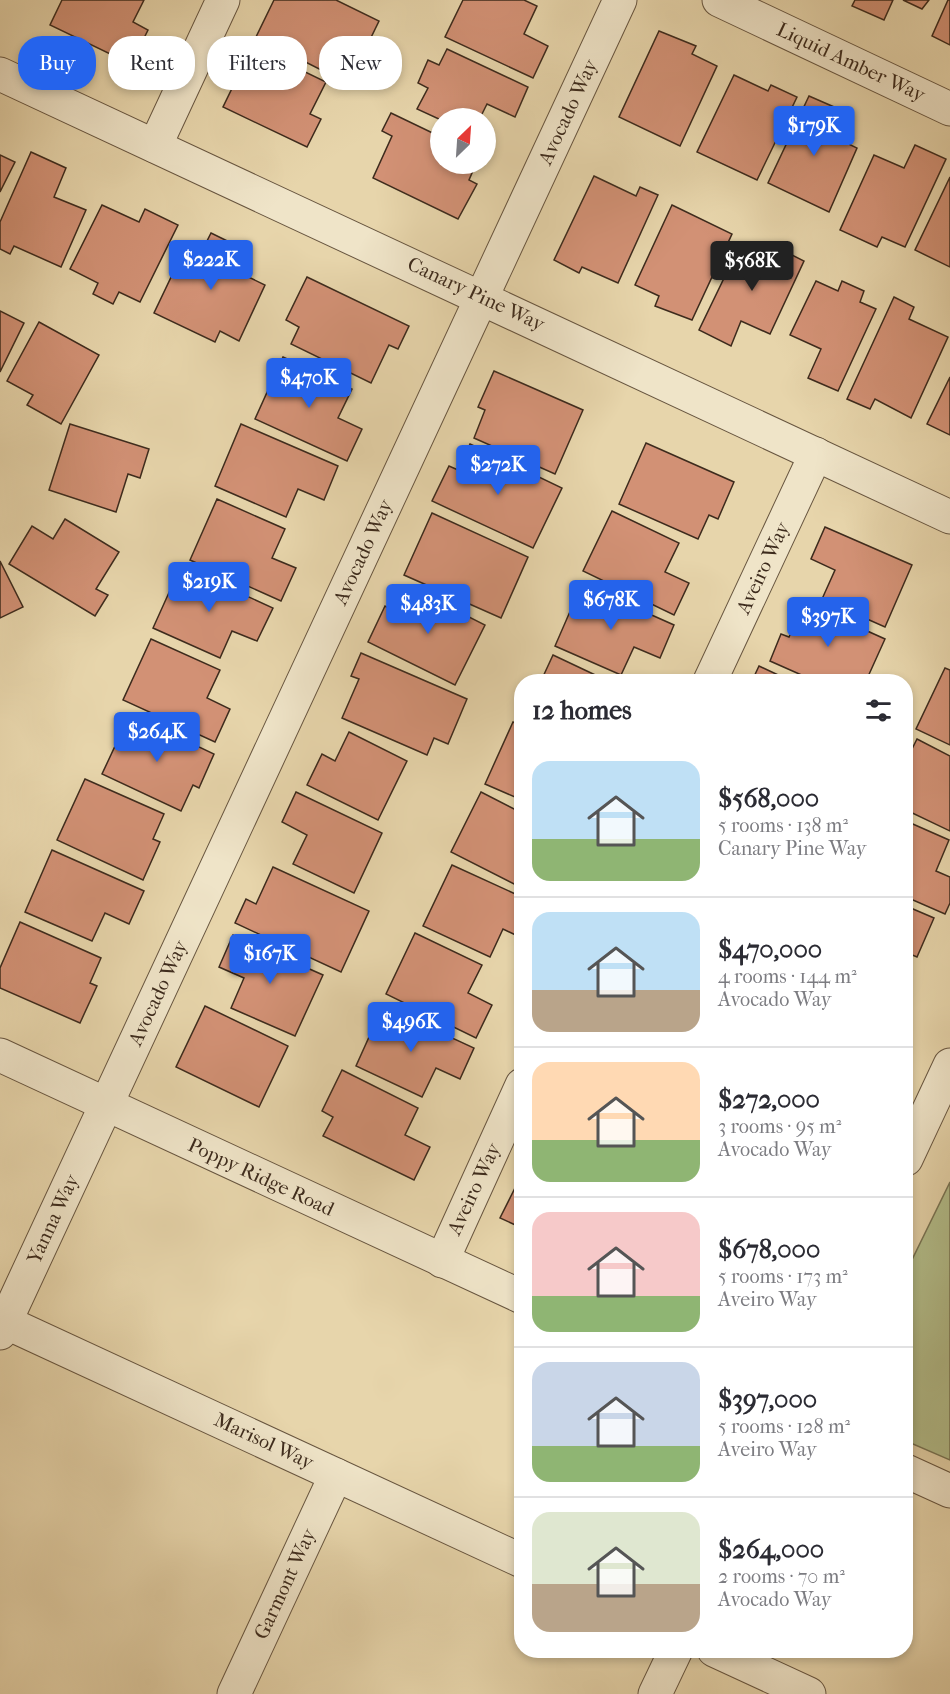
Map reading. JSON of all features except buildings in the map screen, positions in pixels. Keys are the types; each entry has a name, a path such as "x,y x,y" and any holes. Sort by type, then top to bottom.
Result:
{"street":[{"path":"155,146 223,0"},
{"name":"Avocado Way","path":"106,1105 620,0"},
{"name":"Liquid Amber Way","path":"719,0 950,109"},
{"name":"Canary Pine Way","path":"0,74 482,297 950,518"},
{"name":"Aveiro Way","path":"713,674 816,454"},
{"name":"Poppy Ridge Road","path":"0,1055 514,1293"},
{"path":"913,1144 950,1065"},
{"name":"Aveiro Way","path":"442,1261 514,1103"},
{"name":"Yanna Way","path":"3,1327 106,1105"},
{"name":"Marisol Way","path":"3,1327 336,1475 514,1557"},
{"path":"913,1474 950,1491"},
{"name":"Garmont Way","path":"234,1694 336,1475"},
{"path":"655,1694 671,1658"},
{"path":"731,1658 809,1694"}],"green space":[{"path":"950,1182 950,1460 913,1444 913,1258"}]}
